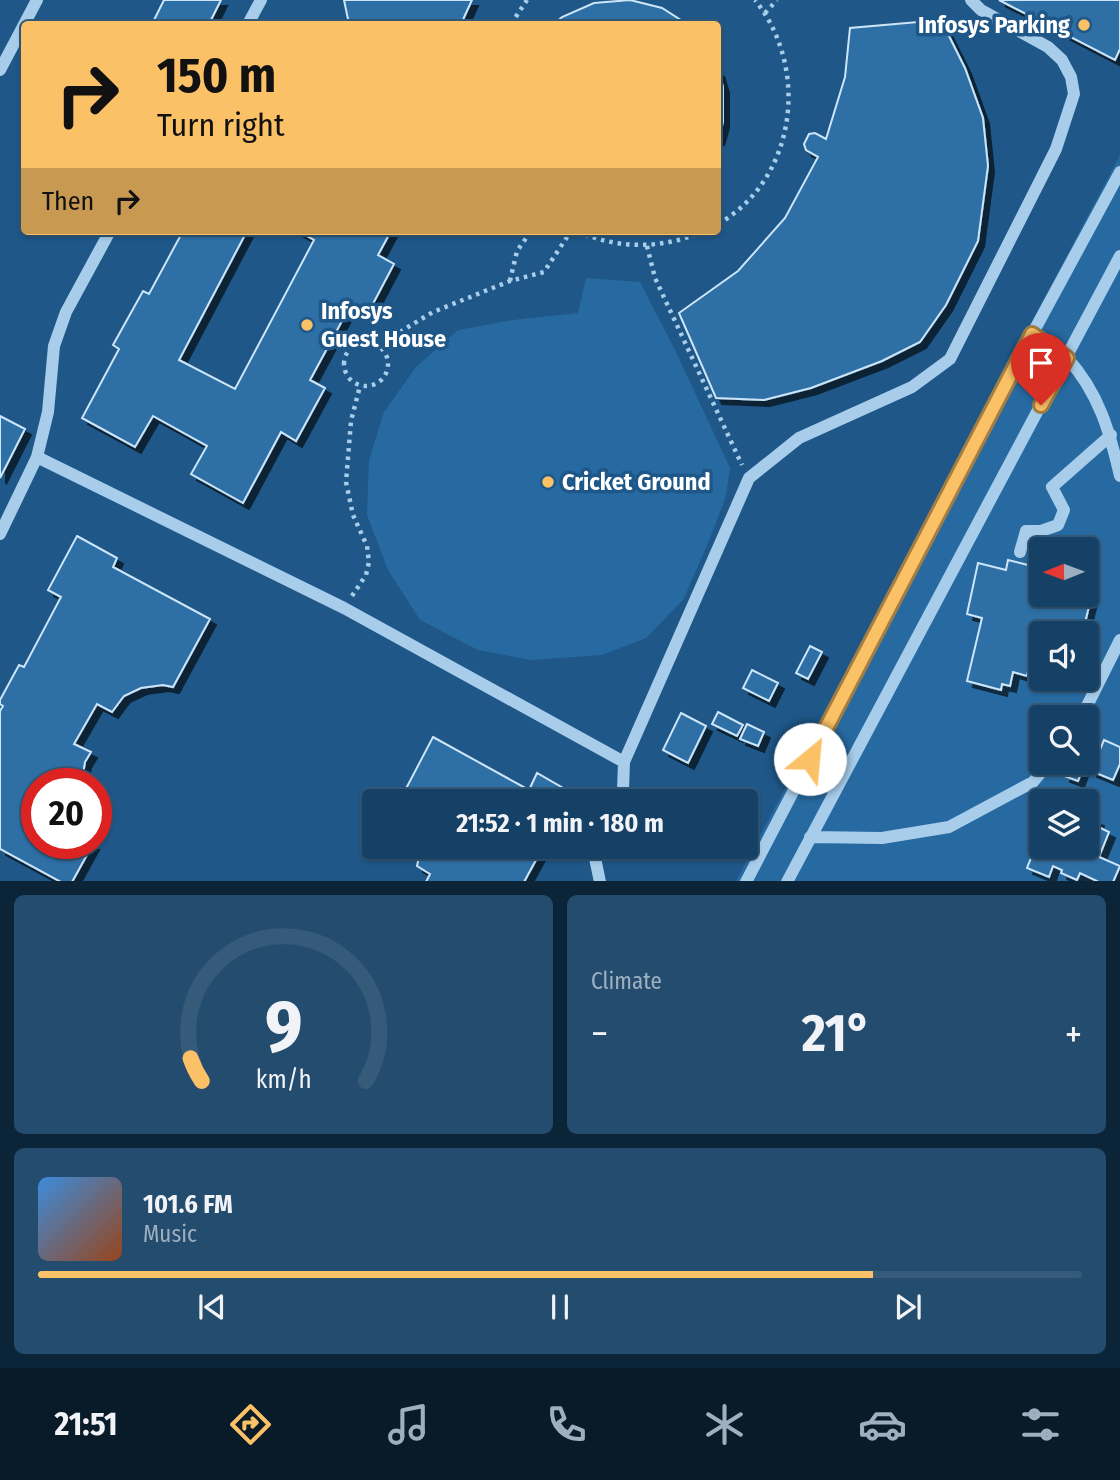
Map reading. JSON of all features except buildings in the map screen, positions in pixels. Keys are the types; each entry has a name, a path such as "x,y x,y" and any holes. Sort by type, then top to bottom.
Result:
{"lane":[{"path":"26,21 37,0"},
{"path":"250,21 261,0"},
{"path":"623,789 624,762 749,478 799,438 912,387 950,359 1056,149 1074,94 1071,77 1062,60 1048,47 981,10 971,0"},
{"path":"0,70 21,30"},
{"path":"746,881 1032,334 1120,172"},
{"path":"0,534 37,457 48,412 54,346 66,312 108,235"},
{"path":"787,881 1120,256"},
{"path":"1032,334 1067,358 1099,404 1111,435 1120,476"},
{"path":"1020,552 1026,530 1041,531 1058,525 1064,510 1052,487 1111,435"},
{"path":"37,457 344,608 624,762"},
{"path":"1088,705 1120,640"},
{"path":"810,837 882,838 949,827 1033,782 1039,775"},
{"path":"595,859 600,881"}],"path":[{"path":"512,21 527,0"},
{"path":"721,221 749,199 767,176 780,151 788,123 790,94 787,66 778,38 755,0"},
{"path":"765,13 777,0"},
{"path":"510,281 517,251 528,235"},
{"path":"378,345 433,312 510,281 544,272 567,235"},
{"path":"589,235 617,244 647,246 675,242 693,235"},
{"path":"647,246 655,278 749,478"},
{"path":"363,341 378,345 387,355 389,362 385,376 374,385 360,386 348,377 345,355 350,348 363,341"},
{"path":"344,608 366,575 369,562 368,546 353,515 346,482 351,421 360,386"}],"shaded area":[{"path":"1120,155 1120,881 736,881 748,859 758,859 758,839"},
{"name":"Cricket Ground","path":"586,278 640,282 730,468 726,496 683,600 646,638 602,655 531,660 478,650 420,620 388,570 367,515 369,460 384,412 416,367 458,330 513,320 578,313"}],"place":[{"name":"Infosys Parking","path":"1084,25"},
{"name":"Infosys Guest House","path":"307,325"},
{"name":"Cricket Ground","path":"548,482"}],"route":[{"path":"810,759 1032,334 1067,358 1041,405"}]}
